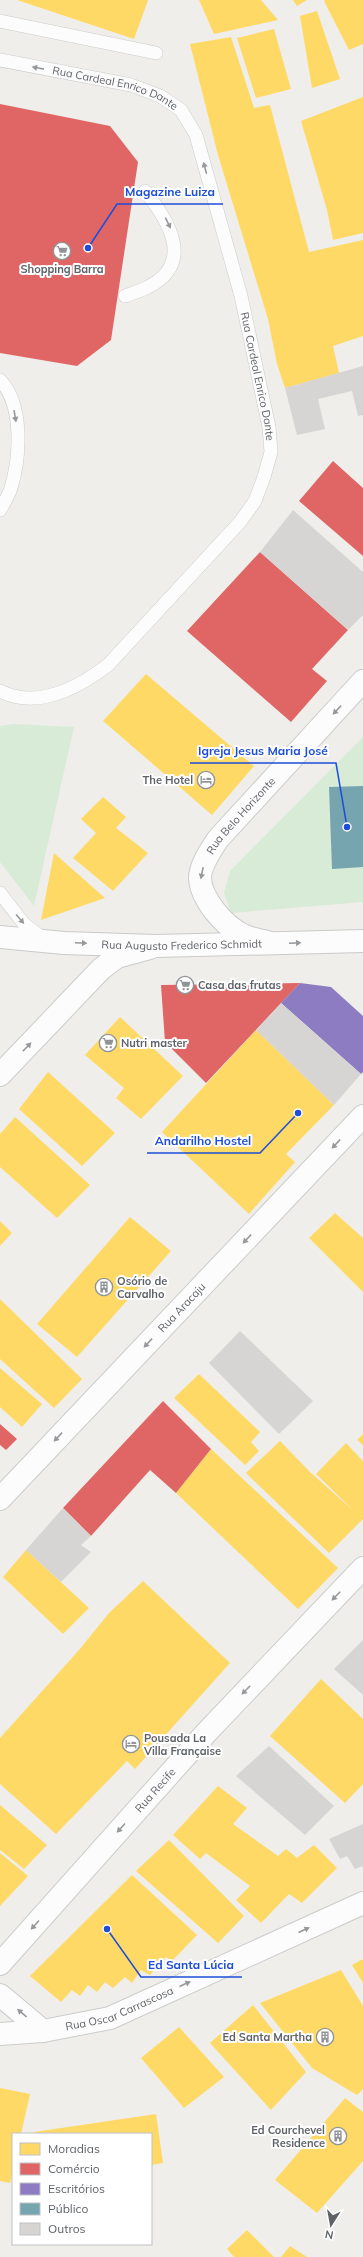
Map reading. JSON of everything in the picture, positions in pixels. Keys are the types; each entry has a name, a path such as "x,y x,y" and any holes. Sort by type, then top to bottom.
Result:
{"street":[{"name":"Rua Belo Horizonte","path":"273,944 242,935 220,917 204,897 200,877 207,856 218,839 363,681"},
{"name":"Rua Augusto Frederico Schmidt","path":"0,937 46,941 156,946 363,941"},
{"path":"0,1075 101,969 117,957 156,946"},
{"name":"Rua Aracaju","path":"0,1499 363,1116"},
{"name":"Rua Recife","path":"0,1964 206,1733 363,1568"},
{"name":"Rua Oscar Carrascosa","path":"0,2034 43,2031 110,2018 363,1903"},
{"path":"0,1995 43,2031"}],"lane":[{"path":"0,21 156,53"},
{"name":"Rua Cardeal Enrico Dante","path":"0,60 131,86 160,96 181,110 196,135 214,206 241,296 269,427 270,452 255,501 240,522 168,602 108,665 84,683 43,698 16,697 0,691"},
{"path":"125,296 148,287 160,279 170,267 175,251 173,234 163,214 145,191"},
{"path":"0,380 14,405 19,436 17,463 11,489 0,510"},
{"path":"0,893 24,924 46,941"}],"green space":[{"path":"13,724 74,727 34,906 0,862 0,726"},
{"path":"363,737 363,902 231,913 224,893 230,871"}],"building: Moradias":[{"path":"17,0 148,0 134,39"},
{"path":"199,0 261,0 278,20 214,34"},
{"path":"293,0 307,0 297,6"},
{"path":"363,0 363,44 349,50 324,1"},
{"path":"317,11 340,79 312,88 300,16"},
{"path":"274,29 291,89 256,98 237,38"},
{"path":"231,37 254,108 270,105 309,252 363,240 363,336 333,346 339,373 285,388 277,364 268,319 218,155 190,44"},
{"path":"363,97 363,233 333,240 327,210 301,121"},
{"path":"146,674 254,766 212,815 103,721"},
{"path":"103,797 126,817 116,828 148,853 113,891 73,858 96,833 81,819"},
{"path":"54,853 105,898 41,920"},
{"path":"120,1017 183,1076 141,1119 116,1098 124,1088 85,1055"},
{"path":"256,1030 334,1105 286,1154 295,1162 249,1214 162,1132"},
{"path":"48,1072 115,1133 82,1166 19,1109"},
{"path":"15,1117 90,1185 57,1218 0,1167 0,1134"},
{"path":"335,1213 363,1238 363,1292 309,1238"},
{"name":"Osório de Carvalho","path":"130,1217 171,1251 77,1357 37,1324"},
{"path":"0,1221 12,1233 0,1246"},
{"path":"0,1299 82,1379 54,1408 0,1359"},
{"path":"0,1368 42,1404 22,1427 0,1407"},
{"path":"199,1374 260,1432 251,1442 259,1451 245,1465 174,1398"},
{"path":"363,1434 363,1445 357,1440"},
{"path":"280,1441 310,1472 355,1512 316,1474 346,1443 363,1461 363,1519 329,1553 246,1473"},
{"path":"211,1449 338,1568 298,1609 176,1493"},
{"path":"26,1550 89,1608 63,1634 3,1577"},
{"path":"143,1581 230,1663 135,1769 127,1761 56,1834 0,1784 0,1738 79,1650 109,1613"},
{"path":"321,1679 363,1719 363,1784 345,1803 270,1736"},
{"path":"218,1786 247,1808 233,1824 278,1856 286,1849 297,1858 314,1845 337,1868 302,1903 289,1894 261,1923 236,1900 250,1886 206,1853 200,1859 173,1835"},
{"path":"0,1805 47,1845 24,1869 0,1850"},
{"path":"169,1840 244,1916 218,1943 136,1871"},
{"path":"0,1853 28,1876 0,1906"},
{"path":"132,1875 197,1935 172,1961 166,1957 150,1975 141,1970 132,1983 125,1977 113,1988 105,1982 97,1992 88,1985 80,1996 72,1990 61,2002 30,1976"},
{"path":"363,1959 363,1983 352,1965"},
{"name":"Ed Santa Martha","path":"341,1970 363,2006 363,2089 357,2095 312,2068 260,2003"},
{"path":"253,2005 306,2072 271,2110 210,2043"},
{"path":"179,2027 224,2077 184,2108 141,2058"},
{"path":"0,2088 30,2094 21,2133 12,2133 12,2175 10,2183 0,2181"},
{"name":"Ed Courchevel Residence","path":"345,2098 363,2112 363,2161 317,2213 275,2180"},
{"path":"156,2114 163,2163 152,2165 152,2133 34,2132"},
{"path":"247,2230 274,2257 234,2257 227,2249"},
{"path":"290,2246 307,2257 281,2257"}],"building: Comércio":[{"name":"Shopping Barra","path":"0,104 110,126 138,162 111,340 77,366 0,353"},
{"path":"333,461 363,488 363,556 299,501"},
{"path":"260,552 348,630 312,669 327,681 291,722 187,631"},
{"path":"300,983 206,1083 165,1042 161,985"},
{"path":"163,1401 211,1449 176,1493 150,1470 91,1536 63,1508"},
{"path":"0,1424 17,1439 6,1450 0,1445"}],"building: Escritórios":[{"path":"300,983 331,987 363,1016 363,1072 361,1074 281,1003"}],"building: Público":[{"path":"363,786 363,867 332,869 329,787"}],"building: Outros":[{"path":"363,366 363,415 358,416 352,391 318,399 325,429 297,435 285,388"},
{"path":"293,510 363,572 363,615 348,630 260,552"},
{"path":"281,1003 361,1074 334,1105 256,1030"},
{"path":"240,1331 313,1401 279,1434 209,1363"},
{"path":"63,1508 91,1536 81,1545 91,1552 61,1582 26,1550"},
{"path":"363,1640 363,1695 334,1669"},
{"path":"269,1746 334,1806 305,1835 236,1776"},
{"path":"363,1824 363,1866 355,1869 347,1856 340,1859 329,1839"}],"place":[{"name":"Magazine Luiza","path":"88,248"},
{"name":"Shopping Barra","path":"62,251"},
{"name":"The Hotel","path":"206,780"},
{"name":"Igreja Jesus Maria José","path":"347,827"},
{"name":"Casa das frutas","path":"185,985"},
{"name":"Nutri master","path":"108,1043"},
{"name":"Andarilho Hostel","path":"298,1113"},
{"name":"Osório de Carvalho","path":"104,1287"},
{"name":"Pousada La Villa Française","path":"131,1744"},
{"name":"Ed Santa Lúcia","path":"107,1929"},
{"name":"Ed Santa Martha","path":"325,2037"},
{"name":"Ed Courchevel Residence","path":"338,2136"}]}
